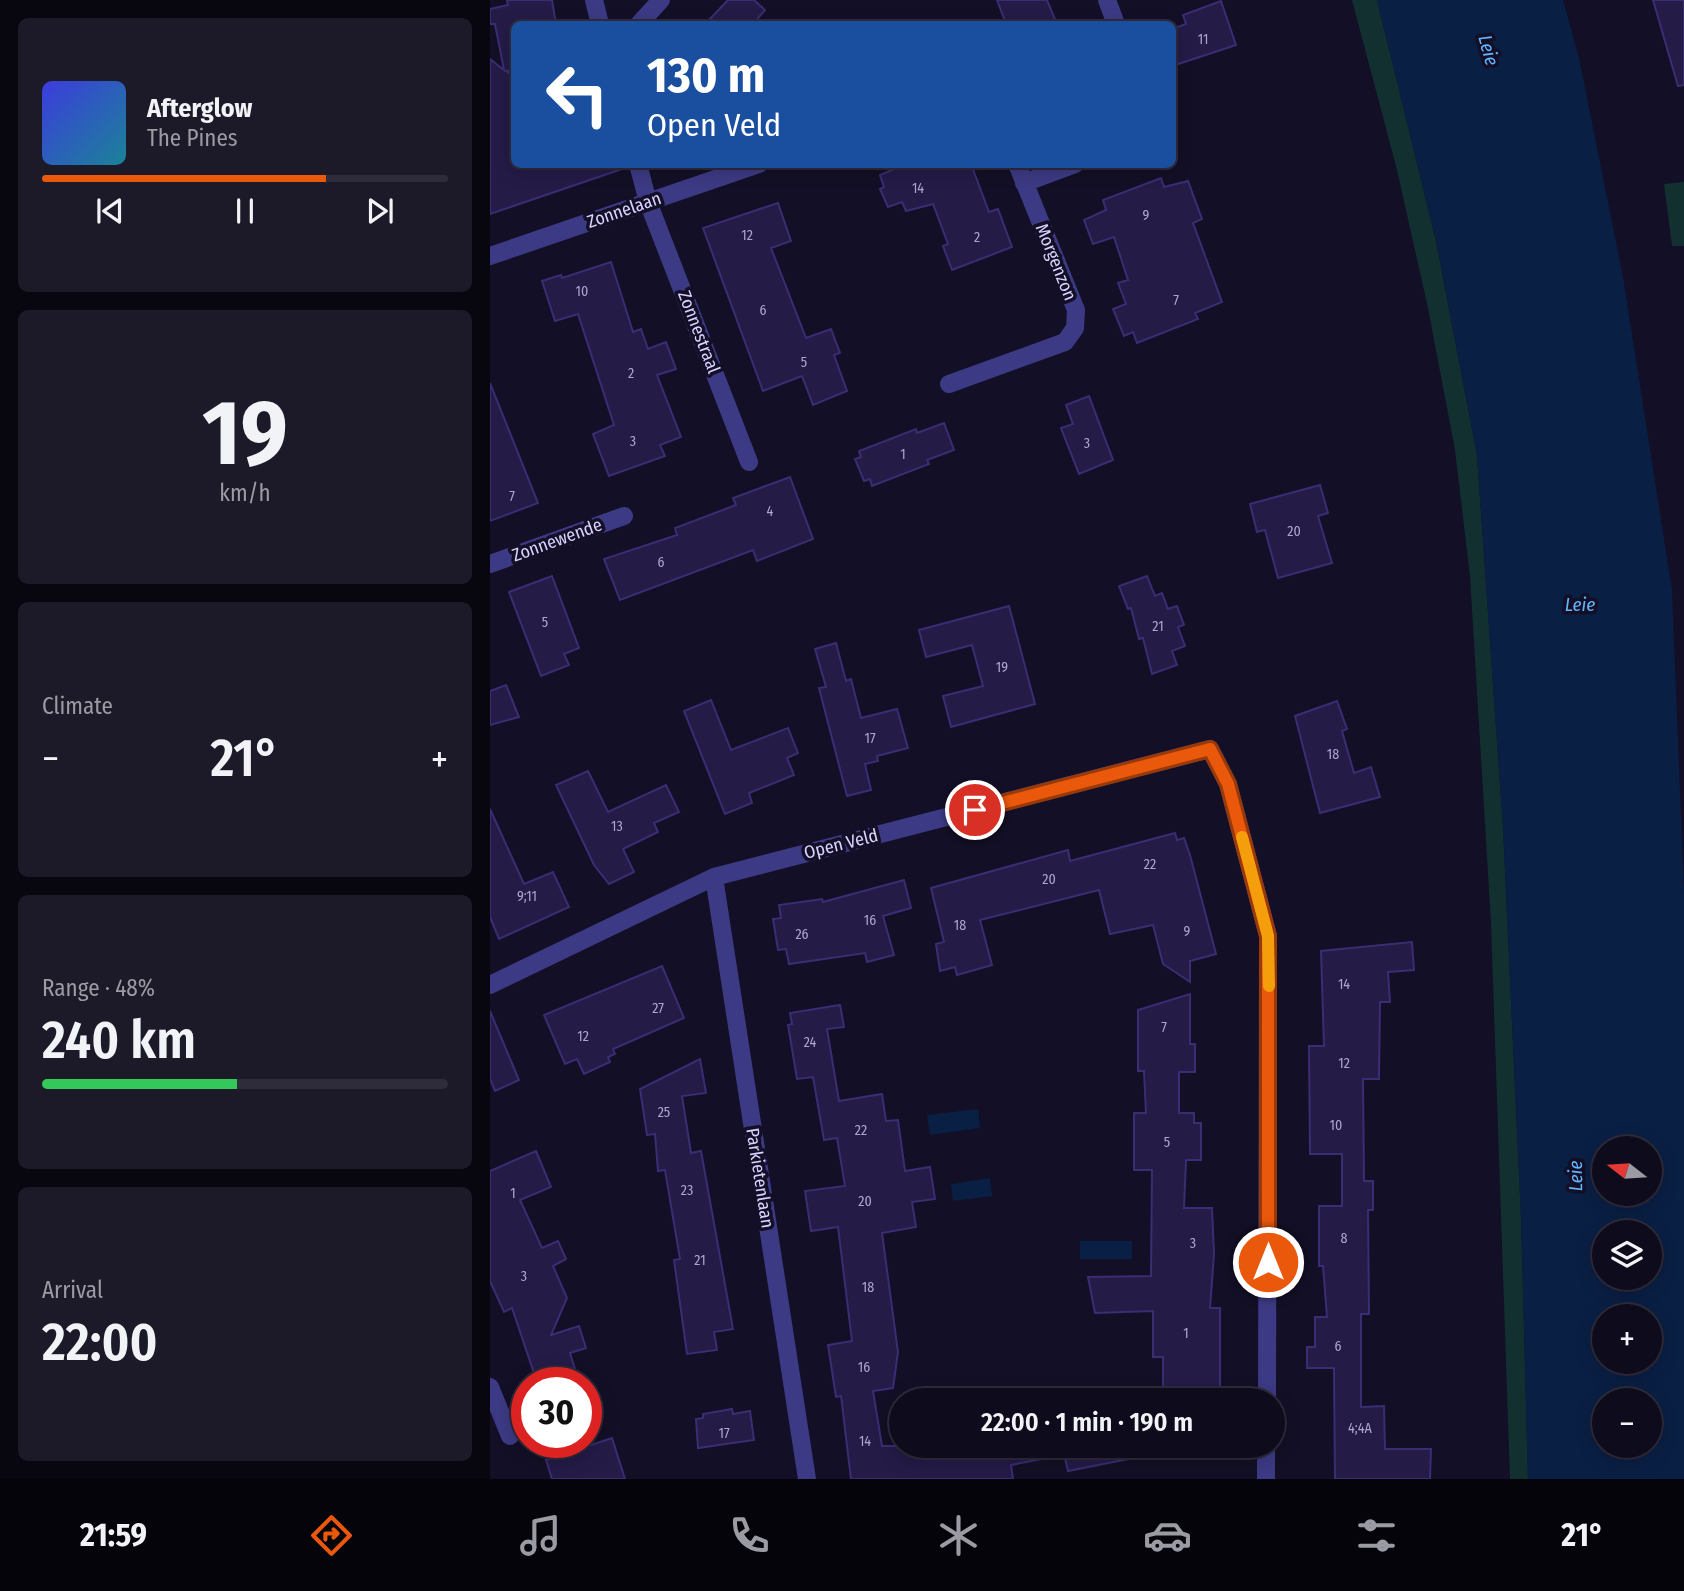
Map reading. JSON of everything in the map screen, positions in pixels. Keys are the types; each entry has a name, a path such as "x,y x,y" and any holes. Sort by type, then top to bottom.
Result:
{"street":[{"path":"594,0 599,21"},
{"path":"642,21 661,0"},
{"path":"1107,0 1115,21"},
{"name":"Zonnestraal","path":"639,168 648,202 749,462"},
{"name":"Zonnelaan","path":"490,256 747,168"},
{"name":"Morgenzon","path":"949,384 1065,342 1075,328 1076,310 1018,168"},
{"path":"1024,183 1064,168"},
{"name":"Zonnewende","path":"490,564 624,516"},
{"name":"Open Veld","path":"490,985 714,877 1210,749 1228,784 1268,936 1266,1388"},
{"name":"Parkietenlaan","path":"714,877 807,1479"},
{"path":"490,1387 510,1436"},
{"path":"1266,1458 1266,1479"}],"green space":[{"path":"1352,0 1377,0 1436,241 1477,455 1503,827 1521,1217 1528,1479 1510,1479 1491,923 1470,576 1455,450 1428,308 1397,170"},
{"path":"1684,182 1684,246 1672,246 1664,184"}],"water":[{"name":"Leie","path":"1377,0 1563,0 1579,58 1623,277 1672,590 1684,891 1684,1479 1528,1479 1521,1217 1503,827 1477,455 1436,241"},
{"path":"978,1109 980,1128 930,1135 927,1115"},
{"path":"990,1178 992,1196 953,1201 951,1184"},
{"path":"1080,1241 1132,1241 1132,1259 1080,1259"}],"building":[{"path":"507,0 552,0 556,21 511,21 511,70 506,71 511,75 511,168 625,168 490,214 490,59 504,70 495,24 490,24 490,9 508,5"},
{"path":"728,0 754,0 765,10 756,21 708,21"},
{"path":"997,0 1047,0 1056,21 1005,21"},
{"path":"1653,0 1684,0 1684,85 1678,86"},
{"path":"1221,1 1236,45 1176,65 1176,28 1186,24 1183,15"},
{"path":"897,168 972,168 989,212 998,209 1012,247 952,270 943,246 948,244 933,204 906,211 902,202 888,207 880,189 884,187 880,175"},
{"path":"1161,178 1164,187 1188,181 1202,219 1193,223 1222,302 1195,313 1198,319 1137,343 1133,332 1124,336 1113,309 1126,304 1118,283 1128,280 1114,237 1093,244 1084,220 1106,210 1103,200"},
{"path":"778,203 791,241 771,248 806,338 831,329 840,353 834,355 847,391 813,405 802,376 763,391 703,228"},
{"path":"611,262 633,332 641,329 648,349 666,342 676,369 657,375 681,437 660,445 665,456 609,476 593,434 614,425 578,314 555,321 542,281 561,275 562,278"},
{"path":"490,383 538,503 490,521"},
{"path":"1089,396 1113,460 1079,474 1061,428 1073,424 1066,405"},
{"path":"944,423 954,450 927,460 929,464 872,486 870,479 864,481 855,459 861,457 859,451 916,429 917,433"},
{"path":"790,477 813,539 757,561 753,550 620,600 604,559 677,535 675,528 736,505 733,498"},
{"path":"1320,485 1328,513 1318,516 1332,563 1278,578 1265,530 1257,532 1250,504"},
{"path":"552,576 579,648 564,654 569,665 541,676 509,592"},
{"path":"1147,576 1155,596 1162,593 1168,609 1177,606 1184,625 1178,627 1185,646 1172,651 1177,665 1152,674 1143,638 1139,639 1131,608 1128,609 1119,586"},
{"path":"1009,606 1035,704 951,727 943,696 983,686 972,645 926,657 919,630"},
{"path":"836,643 846,681 851,679 861,718 897,709 908,748 877,756 878,761 865,764 871,790 847,796 819,688 826,687 815,649"},
{"path":"506,685 519,717 490,725 490,691"},
{"path":"711,700 731,750 788,728 798,753 787,758 794,775 749,793 752,803 725,814 684,711"},
{"path":"1337,701 1347,729 1342,731 1354,773 1371,767 1380,797 1320,813 1295,716"},
{"path":"588,771 608,812 666,785 679,812 654,823 658,832 623,849 634,872 609,884 594,865 556,785"},
{"path":"490,809 524,884 553,872 569,907 499,939 490,917"},
{"path":"1175,833 1177,840 1184,838 1190,855 1216,954 1190,961 1190,982 1163,964 1153,925 1110,934 1099,890 980,920 992,965 957,975 955,967 940,971 936,944 944,942 931,888 1068,850 1070,861"},
{"path":"904,880 911,908 883,916 894,955 867,962 865,953 789,964 786,949 778,950 773,919 781,918 779,905 822,899 823,902"},
{"path":"1412,942 1414,970 1388,972 1390,1002 1380,1002 1379,1079 1363,1079 1364,1181 1373,1181 1373,1210 1368,1210 1369,1314 1361,1314 1361,1407 1384,1406 1385,1449 1431,1449 1430,1479 1335,1479 1334,1368 1307,1368 1307,1347 1315,1347 1315,1317 1327,1317 1323,1266 1319,1266 1319,1206 1342,1206 1342,1154 1310,1154 1309,1046 1324,1046 1321,951"},
{"path":"662,966 684,1018 613,1049 615,1054 608,1057 610,1062 584,1074 577,1059 565,1064 544,1015"},
{"path":"1190,994 1190,1044 1195,1044 1195,1072 1179,1072 1179,1113 1194,1113 1194,1123 1201,1123 1201,1160 1186,1160 1184,1208 1212,1208 1214,1254 1210,1308 1220,1308 1220,1388 1163,1388 1163,1357 1153,1357 1153,1311 1095,1313 1088,1277 1151,1276 1152,1170 1134,1170 1134,1113 1146,1113 1144,1071 1138,1071 1138,1010"},
{"path":"840,1005 844,1027 827,1029 839,1101 882,1094 886,1121 898,1120 905,1171 930,1167 935,1199 912,1202 916,1227 882,1233 898,1352 893,1388 873,1391 882,1446 889,1446 889,1458 1047,1458 1011,1465 1013,1479 851,1479 841,1396 836,1397 828,1345 852,1341 838,1227 811,1231 805,1191 845,1186 837,1138 824,1140 813,1077 797,1079 788,1025 792,1024 790,1013"},
{"path":"490,1011 519,1080 495,1091 490,1079"},
{"path":"700,1059 706,1093 682,1096 691,1153 701,1151 733,1329 714,1332 717,1350 687,1354 674,1260 680,1259 665,1170 658,1171 655,1134 647,1135 640,1089"},
{"path":"536,1151 551,1187 520,1200 542,1248 558,1241 566,1259 553,1266 567,1298 551,1335 579,1326 586,1348 570,1353 574,1367 532,1367 512,1308 504,1312 490,1281 490,1171"},
{"path":"732,1409 733,1414 750,1411 754,1440 698,1448 696,1419 703,1418 703,1414"},
{"path":"612,1438 625,1479 552,1479 546,1460 602,1458 602,1441"},
{"path":"1065,1458 1134,1458 1068,1471"}],"slow traffic":[{"path":"1242,837 1268,936 1269,986"}],"route":[{"path":"975,810 1210,749 1228,784 1268,936 1268,1262"}]}
